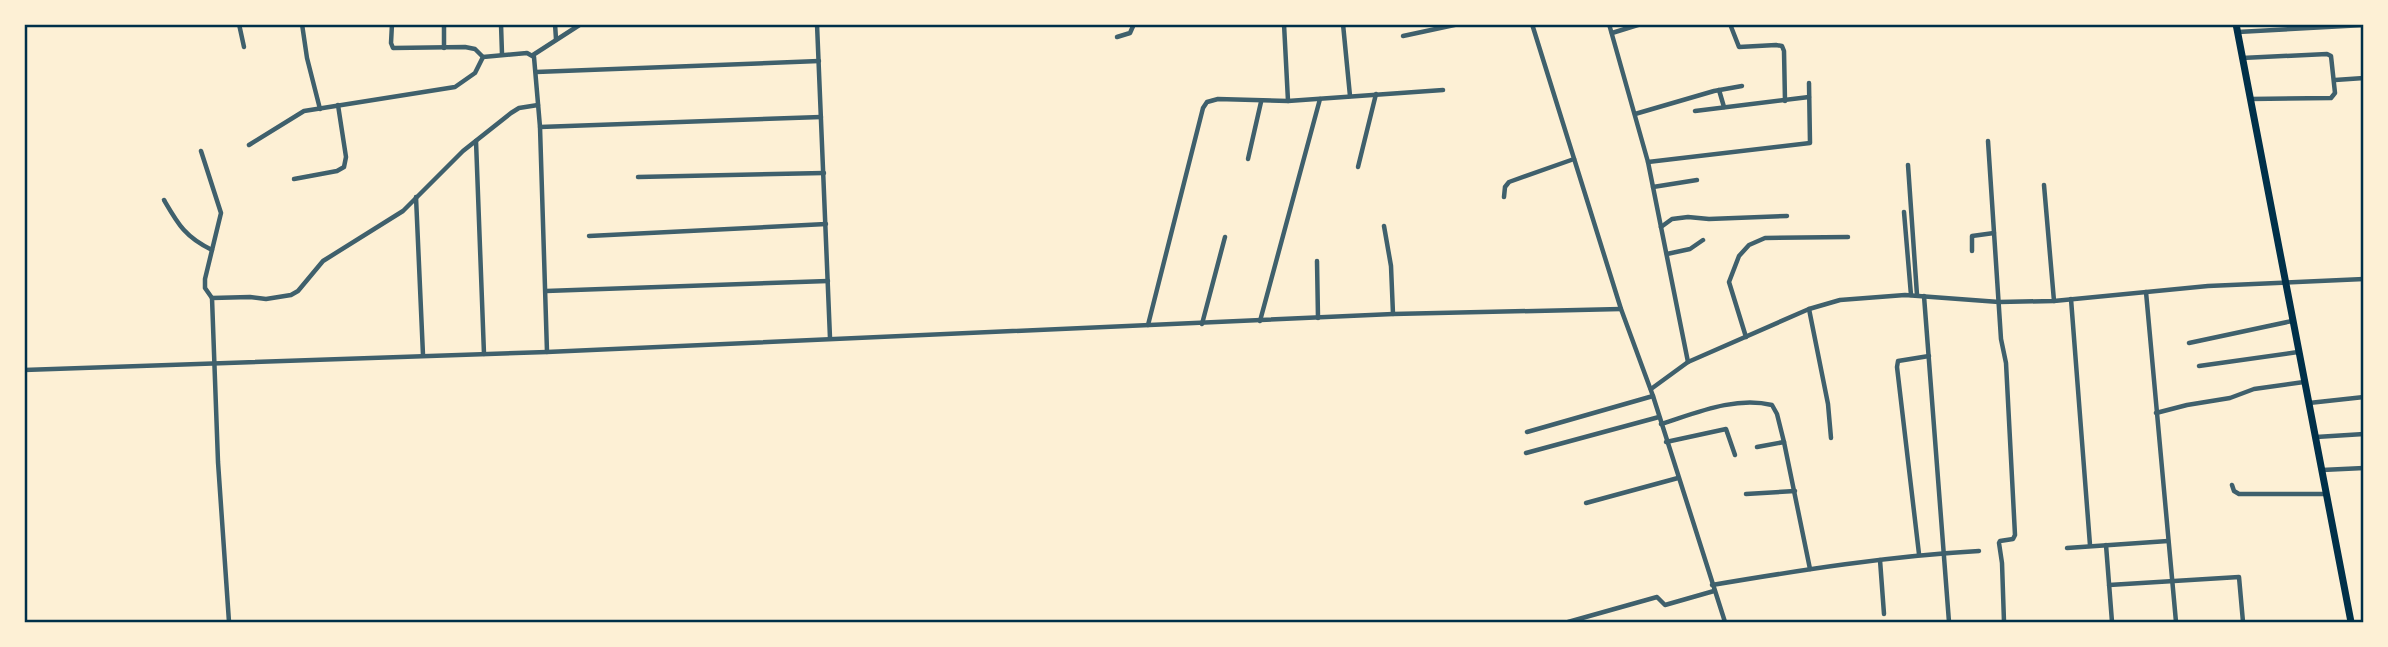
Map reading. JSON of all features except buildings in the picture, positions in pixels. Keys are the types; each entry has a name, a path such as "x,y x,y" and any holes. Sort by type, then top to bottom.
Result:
{"main road":[{"path":"2237,28 2351,622"}],"street":[{"path":"239,24 244,47"},
{"path":"302,24 307,58 320,108"},
{"path":"392,24 393,48 471,48 483,57 502,54 533,55"},
{"path":"444,24 444,48"},
{"path":"501,24 502,54"},
{"path":"555,24 556,40"},
{"path":"533,55 582,24"},
{"path":"817,24 830,339"},
{"path":"1117,37 1130,33 1134,24"},
{"path":"1284,24 1289,101"},
{"path":"1343,24 1350,96"},
{"path":"1403,36 1458,24"},
{"path":"1532,24 1621,309 1653,396 1725,622"},
{"path":"1609,24 1648,162 1688,362"},
{"path":"1612,33 1641,24"},
{"path":"1730,24 1739,47 1782,46 1785,101"},
{"path":"2237,28 2364,25"},
{"path":"2242,58 2327,54 2331,57 2335,93 2332,97 2250,99"},
{"path":"533,55 540,127 547,352"},
{"path":"249,145 304,111 455,87 475,73 483,57"},
{"path":"536,72 818,61"},
{"path":"2334,80 2364,78"},
{"path":"1648,162 1810,143 1809,83"},
{"path":"1634,114 1742,86"},
{"path":"1148,325 1204,104 1218,99 1289,101 1443,90"},
{"path":"1719,90 1724,107"},
{"path":"1358,167 1376,94"},
{"path":"1695,111 1810,97"},
{"path":"1260,321 1320,99"},
{"path":"1248,159 1261,102"},
{"path":"294,179 337,171 344,167 346,157 338,105"},
{"path":"212,298 266,299 291,295 304,286 323,261 403,211 476,140 511,113 519,108 538,105"},
{"path":"540,127 821,117"},
{"path":"476,140 484,354"},
{"path":"1988,141 2003,354 2006,363 2015,535 2013,539 1999,542 2004,622"},
{"path":"201,151 222,213 205,284 212,298 229,622"},
{"path":"1504,197 1505,187 1509,182 1574,159"},
{"path":"1908,165 1929,356 1949,622"},
{"path":"638,177 824,173"},
{"path":"1653,187 1697,180"},
{"path":"2044,185 2054,301"},
{"path":"416,197 423,355"},
{"path":"164,200 182,230 195,242 212,250"},
{"path":"1904,212 1911,295"},
{"path":"1661,227 1672,219 1688,217 1709,219 1787,216"},
{"path":"589,236 826,224"},
{"path":"1384,226 1391,266 1393,314"},
{"path":"1972,251 1972,236 1994,233"},
{"path":"1202,324 1225,237"},
{"path":"1746,337 1730,282 1739,256 1749,244 1765,239 1848,237"},
{"path":"1667,254 1690,248 1703,240"},
{"path":"1317,261 1318,318"},
{"path":"1650,389 1688,362 1809,309 1840,300 1921,295 1999,302 2054,301 2286,282 2364,279"},
{"path":"546,291 828,281"},
{"path":"2146,292 2176,622"},
{"path":"2071,299 2090,545"},
{"path":"24,370 547,352 1393,314 1621,309"},
{"path":"1809,309 1829,408 1831,438"},
{"path":"2189,343 2292,321"},
{"path":"2199,366 2298,352"},
{"path":"1919,554 1897,367 1902,359 1929,356"},
{"path":"2155,413 2230,398 2254,388 2304,382"},
{"path":"1527,432 1653,396"},
{"path":"2308,403 2364,397"},
{"path":"1661,424 1716,406 1772,405 1784,442 1810,569"},
{"path":"1526,453 1659,417"},
{"path":"1666,442 1726,429 1735,455"},
{"path":"2316,437 2364,434"},
{"path":"1757,447 1784,442"},
{"path":"2322,470 2364,468"},
{"path":"1586,503 1678,478"},
{"path":"2232,485 2234,491 2239,494 2327,494"},
{"path":"1746,494 1795,491"},
{"path":"2067,548 2168,541"},
{"path":"2106,545 2112,622"},
{"path":"1568,622 1657,597 1665,605 1713,588 1810,569 1919,554 1979,551"},
{"path":"1880,560 1884,614"},
{"path":"2109,585 2239,577 2243,622"}]}
